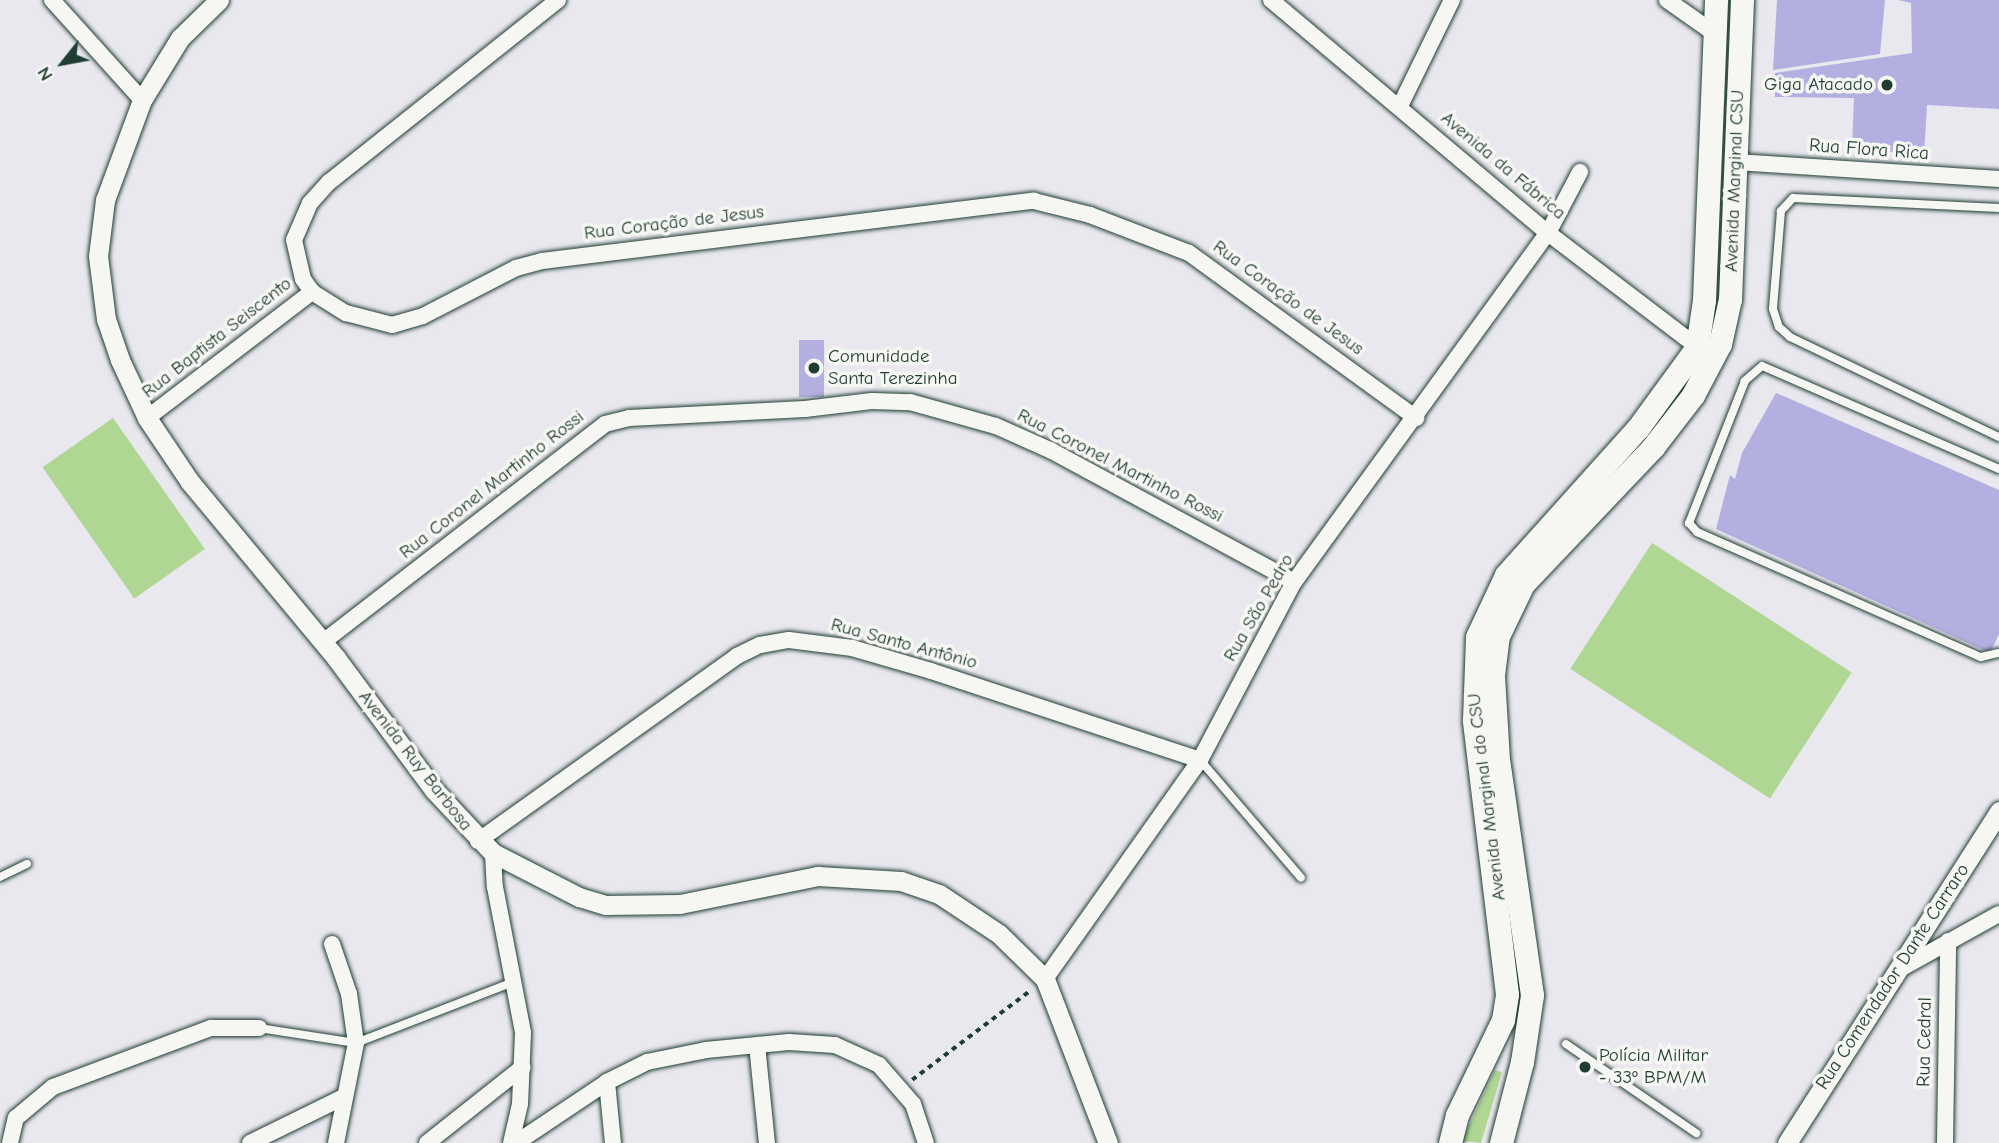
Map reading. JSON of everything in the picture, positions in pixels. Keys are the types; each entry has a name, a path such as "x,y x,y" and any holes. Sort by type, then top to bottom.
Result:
{"main road":[{"name":"Avenida Marginal CSU","path":"1705,353 1704,300 1716,0"},
{"name":"Avenida Marginal CSU","path":"1705,353 1730,299 1742,0"},
{"name":"Avenida Marginal do CSU","path":"1450,1143 1457,1115 1503,1020 1507,994 1501,917 1474,720 1477,637 1506,575 1705,353"},
{"name":"Avenida Marginal do CSU","path":"1501,1143 1522,1062 1532,995 1498,760 1493,675 1498,636 1523,584 1653,447 1693,395 1705,353"}],"street":[{"path":"52,0 142,100"},
{"name":"Avenida Ruy Barbosa","path":"219,0 180,38 142,100 105,200 98,256 106,319 147,418 190,482 323,642 434,790 486,847 579,897 637,907 680,904 818,876 901,881 968,910 1045,979 1108,1143"},
{"path":"312,292 303,279 294,240 310,203 329,182 558,0"},
{"name":"Avenida da Fábrica","path":"1271,0 1548,233 1705,353"},
{"path":"1400,106 1452,0"},
{"path":"1667,0 1714,33"},
{"name":"Rua Flora Rica","path":"1736,162 1999,179"},
{"name":"Rua São Pedro","path":"1045,979 1200,760 1294,582 1416,418 1548,233 1580,172"},
{"name":"Rua Coração de Jesus","path":"312,292 346,313 392,325 423,316 516,268 542,261 1034,201 1090,215 1189,253 1416,418"},
{"name":"Rua Baptista Seiscento","path":"147,418 312,292"},
{"name":"Rua Coronel Martinho Rossi","path":"323,642 605,424 629,418 805,409 872,401 909,402 996,426 1052,451 1294,582"},
{"name":"Rua Santo Antônio","path":"486,847 737,656 760,645 789,640 852,648 931,671 1200,760"},
{"name":"Rua Comendador Dante Carraro","path":"1788,1142 1999,811"},
{"path":"486,847 514,981 523,1067 511,1143"},
{"path":"1898,970 1999,914"},
{"name":"Rua Cedral","path":"1945,1143 1948,941"},
{"path":"332,944 349,994 356,1043 336,1143"},
{"path":"10,1143 16,1118 53,1087 211,1028 259,1028"},
{"path":"757,1045 767,1143"},
{"path":"516,1143 607,1082 647,1062 757,1045 835,1045 879,1065 902,1087 913,1104 926,1143"},
{"path":"427,1143 523,1067"},
{"path":"607,1082 613,1143"},
{"path":"250,1143 344,1097"}],"lane":[{"path":"1999,208 1794,198 1781,211 1773,309 1779,327 1790,337 1999,437"},
{"path":"1999,469 1762,366 1745,381 1689,523 1698,532 1981,657 1999,653"},
{"path":"1200,760 1301,878"},
{"path":"0,877 27,864"},
{"path":"259,1028 356,1043 514,981"},
{"path":"1566,1044 1696,1133"}],"path":[{"path":"902,1087 972,1039 1045,979"}],"green space":[{"path":"113,418 205,549 134,598 43,467"},
{"path":"1652,543 1852,673 1770,798 1570,669"},
{"path":"1495,1070 1502,1072 1481,1143 1462,1141"}],"building":[{"path":"1777,0 1885,0 1880,54 1773,70"},
{"name":"Giga Atacado","path":"1898,0 1999,0 1999,109 1927,105 1924,155 1852,148 1854,98 1775,97 1775,73 1912,53 1911,3"},
{"name":"Comunidade Santa Terezinha","path":"799,340 824,340 824,397 799,397"},
{"path":"1776,393 1999,490 1999,634 1990,653 1716,529 1730,475 1735,479 1742,453"}],"place":[{"name":"Giga Atacado","path":"1887,85"},
{"name":"Comunidade Santa Terezinha","path":"814,368"},
{"name":"Polícia Militar - 33º BPM/M","path":"1585,1067"}]}
